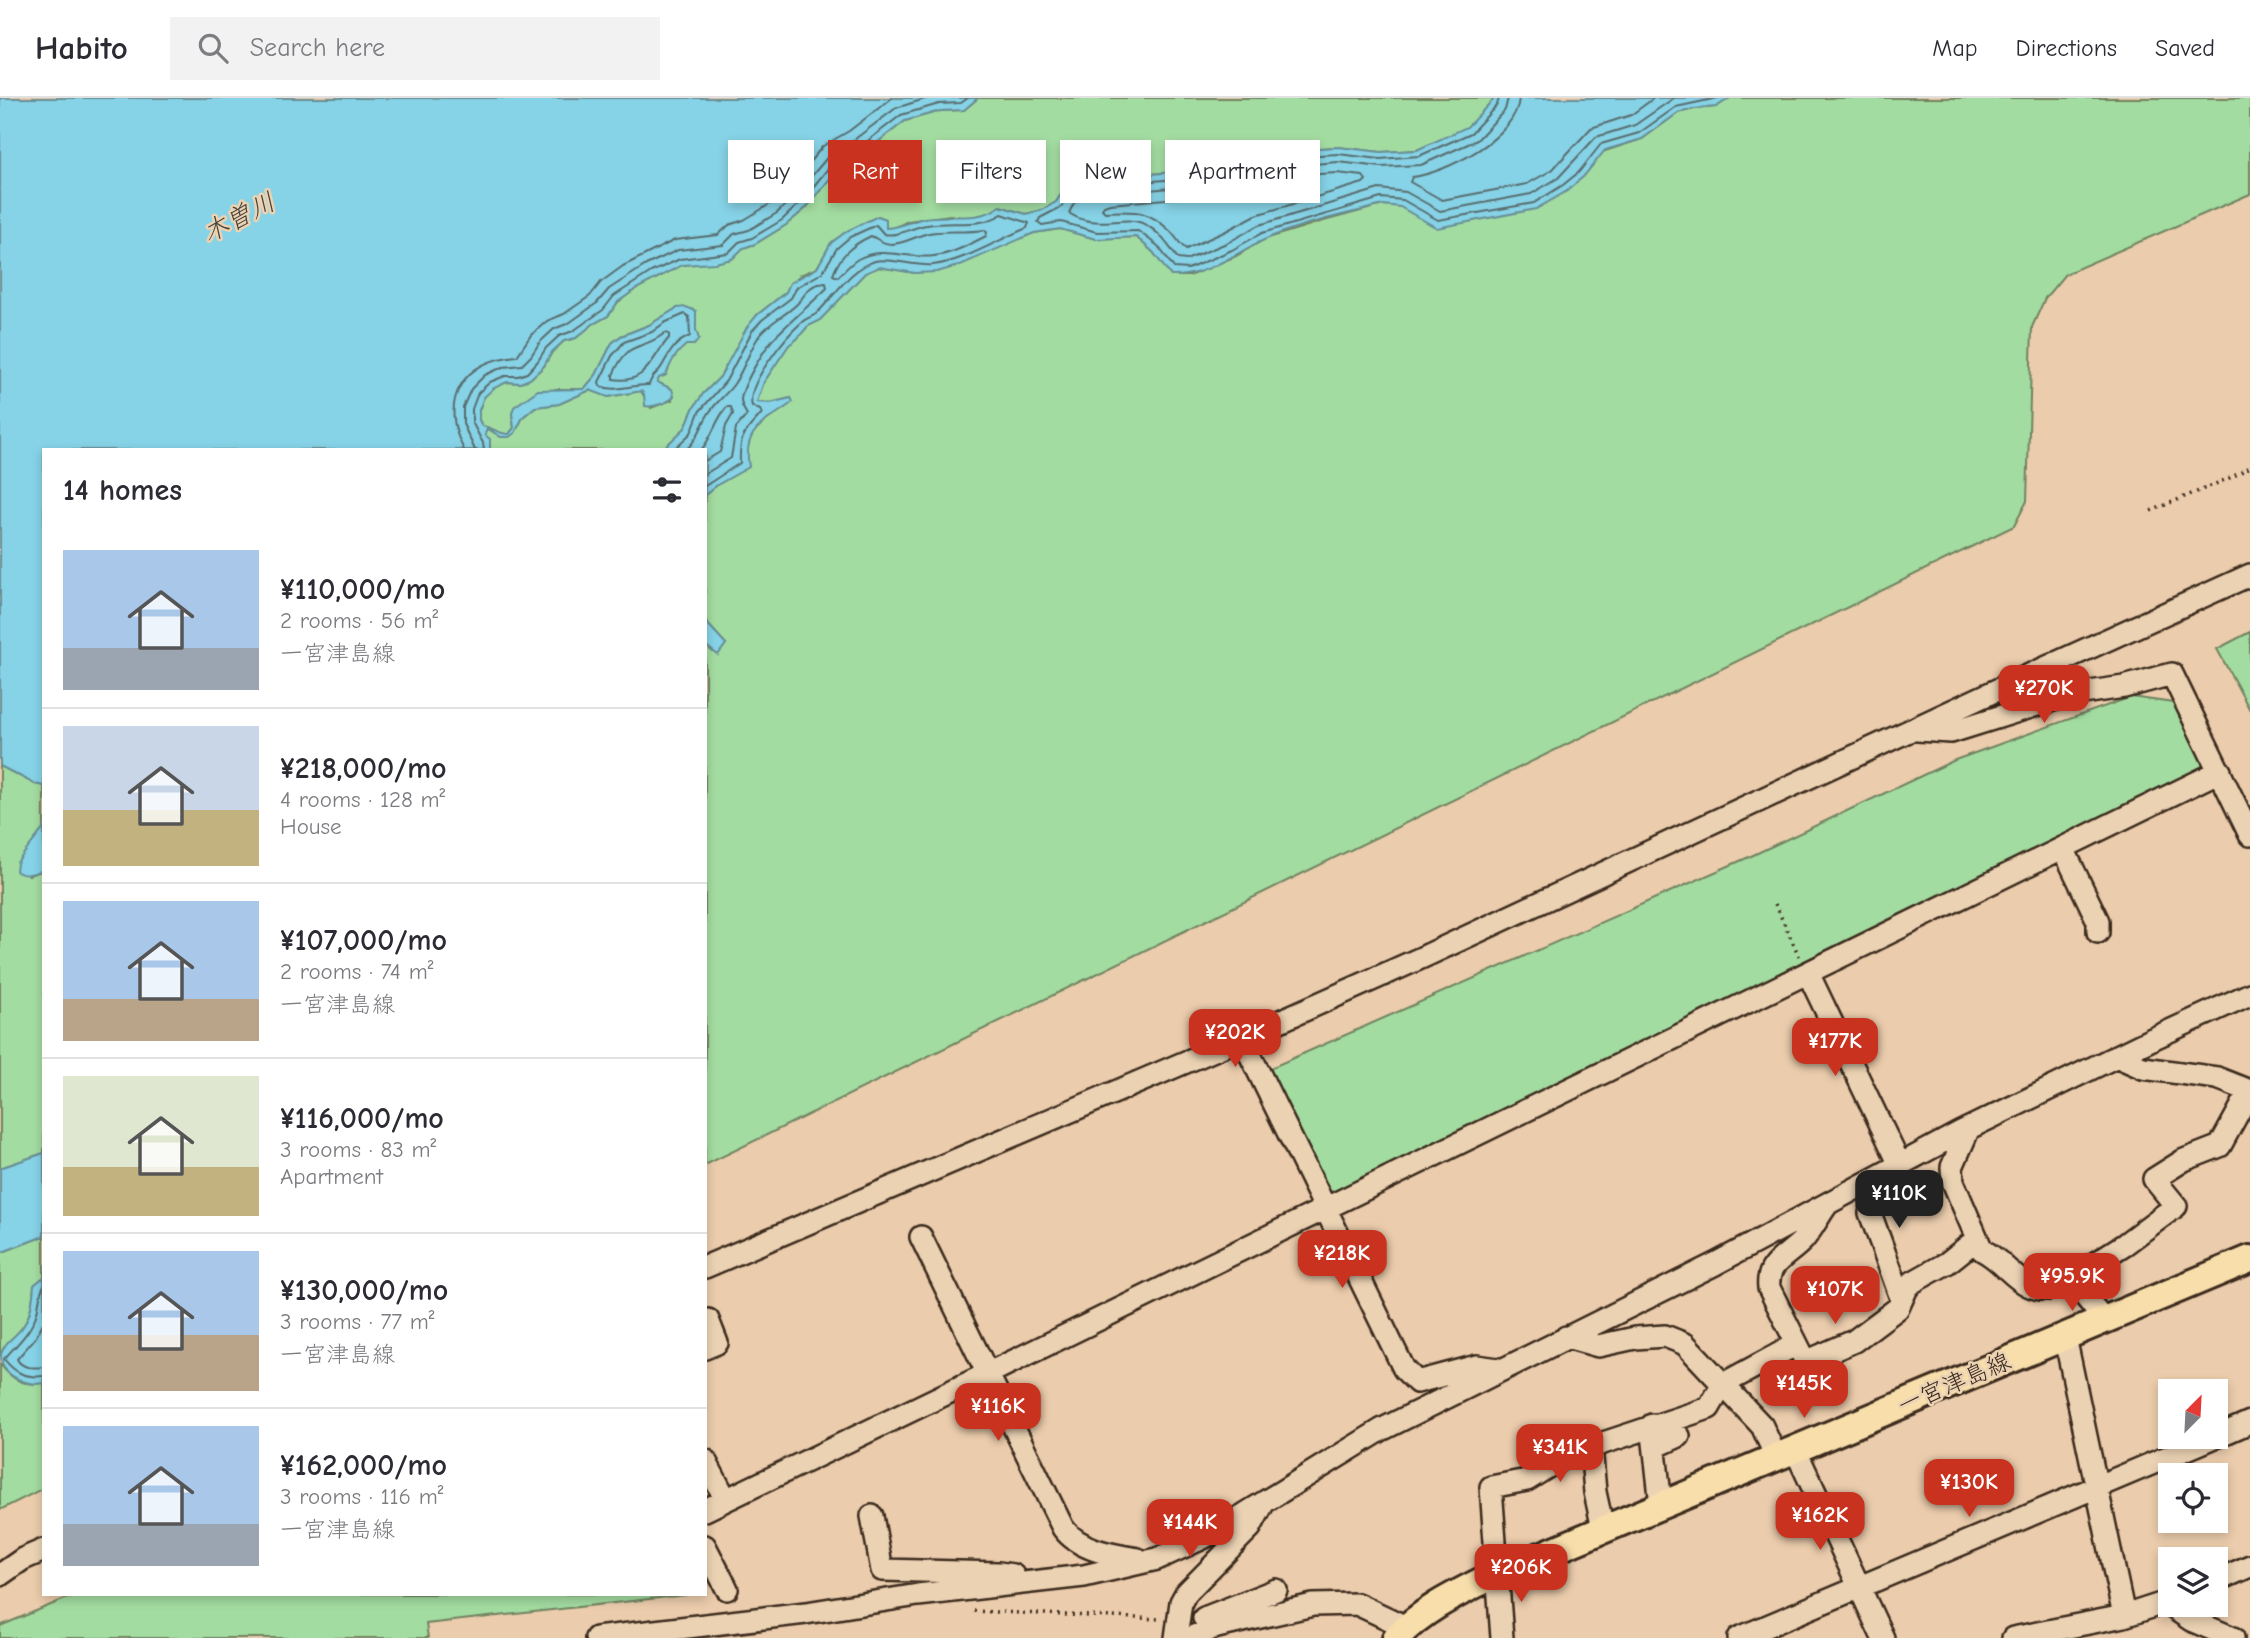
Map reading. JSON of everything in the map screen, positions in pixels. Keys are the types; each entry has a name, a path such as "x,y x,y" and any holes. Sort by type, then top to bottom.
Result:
{"main road":[{"name":"一宮津島線","path":"1401,1632 1440,1603 1497,1574 2250,1259"}],"street":[{"path":"707,1266 1242,1038 1434,952 2250,575"},
{"path":"1913,730 1951,732 2069,695 2124,687 2172,674 2250,835"},
{"path":"707,1509 2220,771"},
{"path":"2063,848 2098,921 2098,932"},
{"path":"1808,973 1897,1166 1891,1183 1876,1199 1870,1213 1901,1298"},
{"path":"596,1638 806,1614 918,1595 1084,1576 1148,1561 1203,1538 1381,1430 1715,1264 1969,1128 2116,1056 2250,995"},
{"path":"1242,1038 1404,1369 1416,1382 1477,1366 1500,1370"},
{"path":"1969,1128 1952,1167 1953,1182 1982,1250 1993,1255 2007,1270 2033,1289 2048,1290 2071,1279 2176,1206 2154,1179 2185,1160 2220,1146 2250,1091 2217,1079 2143,1068 2116,1056"},
{"path":"1828,1204 1804,1239 1773,1267 1768,1276 1769,1288 1808,1362 1854,1341 1898,1307 1913,1282 1947,1263 1977,1239"},
{"path":"921,1237 1063,1528 1071,1539 1109,1555 1148,1561"},
{"path":"2071,1279 2105,1321"},
{"path":"707,1347 717,1343 708,1320"},
{"path":"1566,1337 1598,1346 1634,1338 1665,1336 1685,1344 1786,1453 1860,1587 1884,1638"},
{"path":"2065,1337 2124,1616"},
{"path":"1502,1638 1492,1487 1527,1480 1567,1455 1709,1408 1723,1384 1797,1344"},
{"path":"2228,1431 2250,1422"},
{"path":"1652,1425 1661,1505"},
{"path":"1655,1447 1679,1436"},
{"path":"1591,1446 1595,1492 1603,1529"},
{"path":"1739,1638 2187,1449"},
{"path":"707,1464 726,1500"},
{"path":"1181,1632 1181,1602 1186,1593 1250,1528 1264,1502"},
{"path":"872,1516 882,1570 999,1573 1040,1581"},
{"path":"707,1550 727,1589"},
{"path":"0,1575 23,1559 42,1551"},
{"path":"2228,1576 2250,1566"},
{"path":"1181,1632 1191,1622 1276,1590"},
{"path":"1181,1632 1217,1627 1314,1605 1357,1604 1401,1632"},
{"path":"2013,1638 2124,1616 2158,1605"},
{"path":"2187,1617 2233,1638"}],"path":[{"path":"2151,511 2250,467"},
{"path":"1775,904 1808,973"},
{"path":"963,1610 1181,1632"}],"green space":[{"path":"978,98 1495,98 1467,128 1417,150 1381,152 1338,147 1320,148 1320,140 1165,140 1165,173 1151,174 1151,140 1060,140 1060,196 1043,210 1026,214 1000,206 991,213 966,218 950,215 908,221 894,228 886,228 886,219 878,216 847,231 831,243 817,268 800,275 786,292 757,315 720,377 693,409 685,428 664,448 489,448 485,435 487,428 501,437 515,433 523,417 535,407 559,404 590,390 609,397 641,391 651,408 672,400 667,387 657,382 658,378 666,375 673,357 696,330 677,308 612,343 596,375 584,389 555,389 512,413 514,428 509,434 482,426 479,420 479,410 484,397 494,387 530,379 564,341 576,338 608,316 618,302 636,289 682,265 732,259 743,248 755,244 786,225 810,203 814,203 814,198 828,181 828,203 922,203 922,140 880,140 905,121 940,111 964,110"},
{"path":"1730,98 2250,98 2250,194 2065,274 2045,298 2032,327 2027,501 2014,526 707,1164 707,647 713,652 726,644 707,623 707,493 748,467 747,454 752,434 792,402 791,398 770,403 756,402 764,382 789,344 808,326 819,321 865,273 879,267 915,273 1034,233 1060,229 1096,239 1136,237 1153,252 1171,276 1189,276 1236,256 1265,239 1383,205 1400,206 1602,152 1642,139 1678,113 1716,107"},
{"path":"2250,632 2250,710 2217,649"},
{"path":"2131,697 2180,704 2213,769 1328,1201 1266,1070 1749,857 1955,760"},
{"path":"0,766 42,786 42,831 17,863 29,875 42,871 42,1154 0,1168"},
{"path":"42,1237 42,1279 34,1285 27,1319 0,1356 0,1253"},
{"path":"0,1364 19,1381 42,1383 42,1489 0,1510"},
{"path":"72,1596 676,1596 426,1624 428,1638 0,1638 0,1626"}],"water":[{"name":"木曽川","path":"0,98 978,98 964,110 940,111 905,121 880,140 828,140 828,181 814,198 814,140 728,140 728,203 810,203 806,208 786,225 755,244 743,248 732,259 682,265 636,289 618,302 608,316 576,338 564,341 530,379 520,383 507,382 494,388 484,397 479,410 479,420 482,426 509,434 514,428 514,407 538,390 584,389 596,375 612,343 677,308 686,307 696,311 699,339 694,345 682,348 666,375 659,378 657,382 672,389 674,396 661,404 645,406 644,394 641,391 608,397 590,390 559,404 535,407 523,417 515,433 509,437 501,437 487,428 485,435 490,439 490,448 42,448 42,786 0,766"},
{"path":"1495,98 1730,98 1716,107 1678,113 1642,139 1605,150 1584,176 1567,191 1536,209 1437,228 1400,207 1383,205 1293,229 1264,240 1208,269 1184,275 1171,276 1153,252 1136,237 1096,239 1060,229 1034,233 958,266 937,272 915,273 879,267 865,273 819,321 808,326 789,345 764,382 757,402 770,403 791,398 793,402 765,421 753,434 749,443 749,467 707,493 707,448 664,448 685,428 693,409 720,377 747,327 757,315 786,292 790,283 817,268 831,243 847,231 878,216 886,219 886,228 924,218 974,216 1000,206 1026,214 1042,210 1056,202 1060,196 1060,203 1151,203 1151,174 1165,173 1165,203 1320,203 1320,148 1338,147 1381,152 1417,150 1467,127"},
{"path":"707,623 726,644 718,655 707,647"},
{"path":"42,831 42,871 30,874 19,873 16,871 17,863"},
{"path":"42,1154 42,1237 0,1253 0,1168"},
{"path":"42,1279 42,1383 38,1384 23,1381 10,1374 5,1369 1,1354 28,1318 34,1285"}]}
